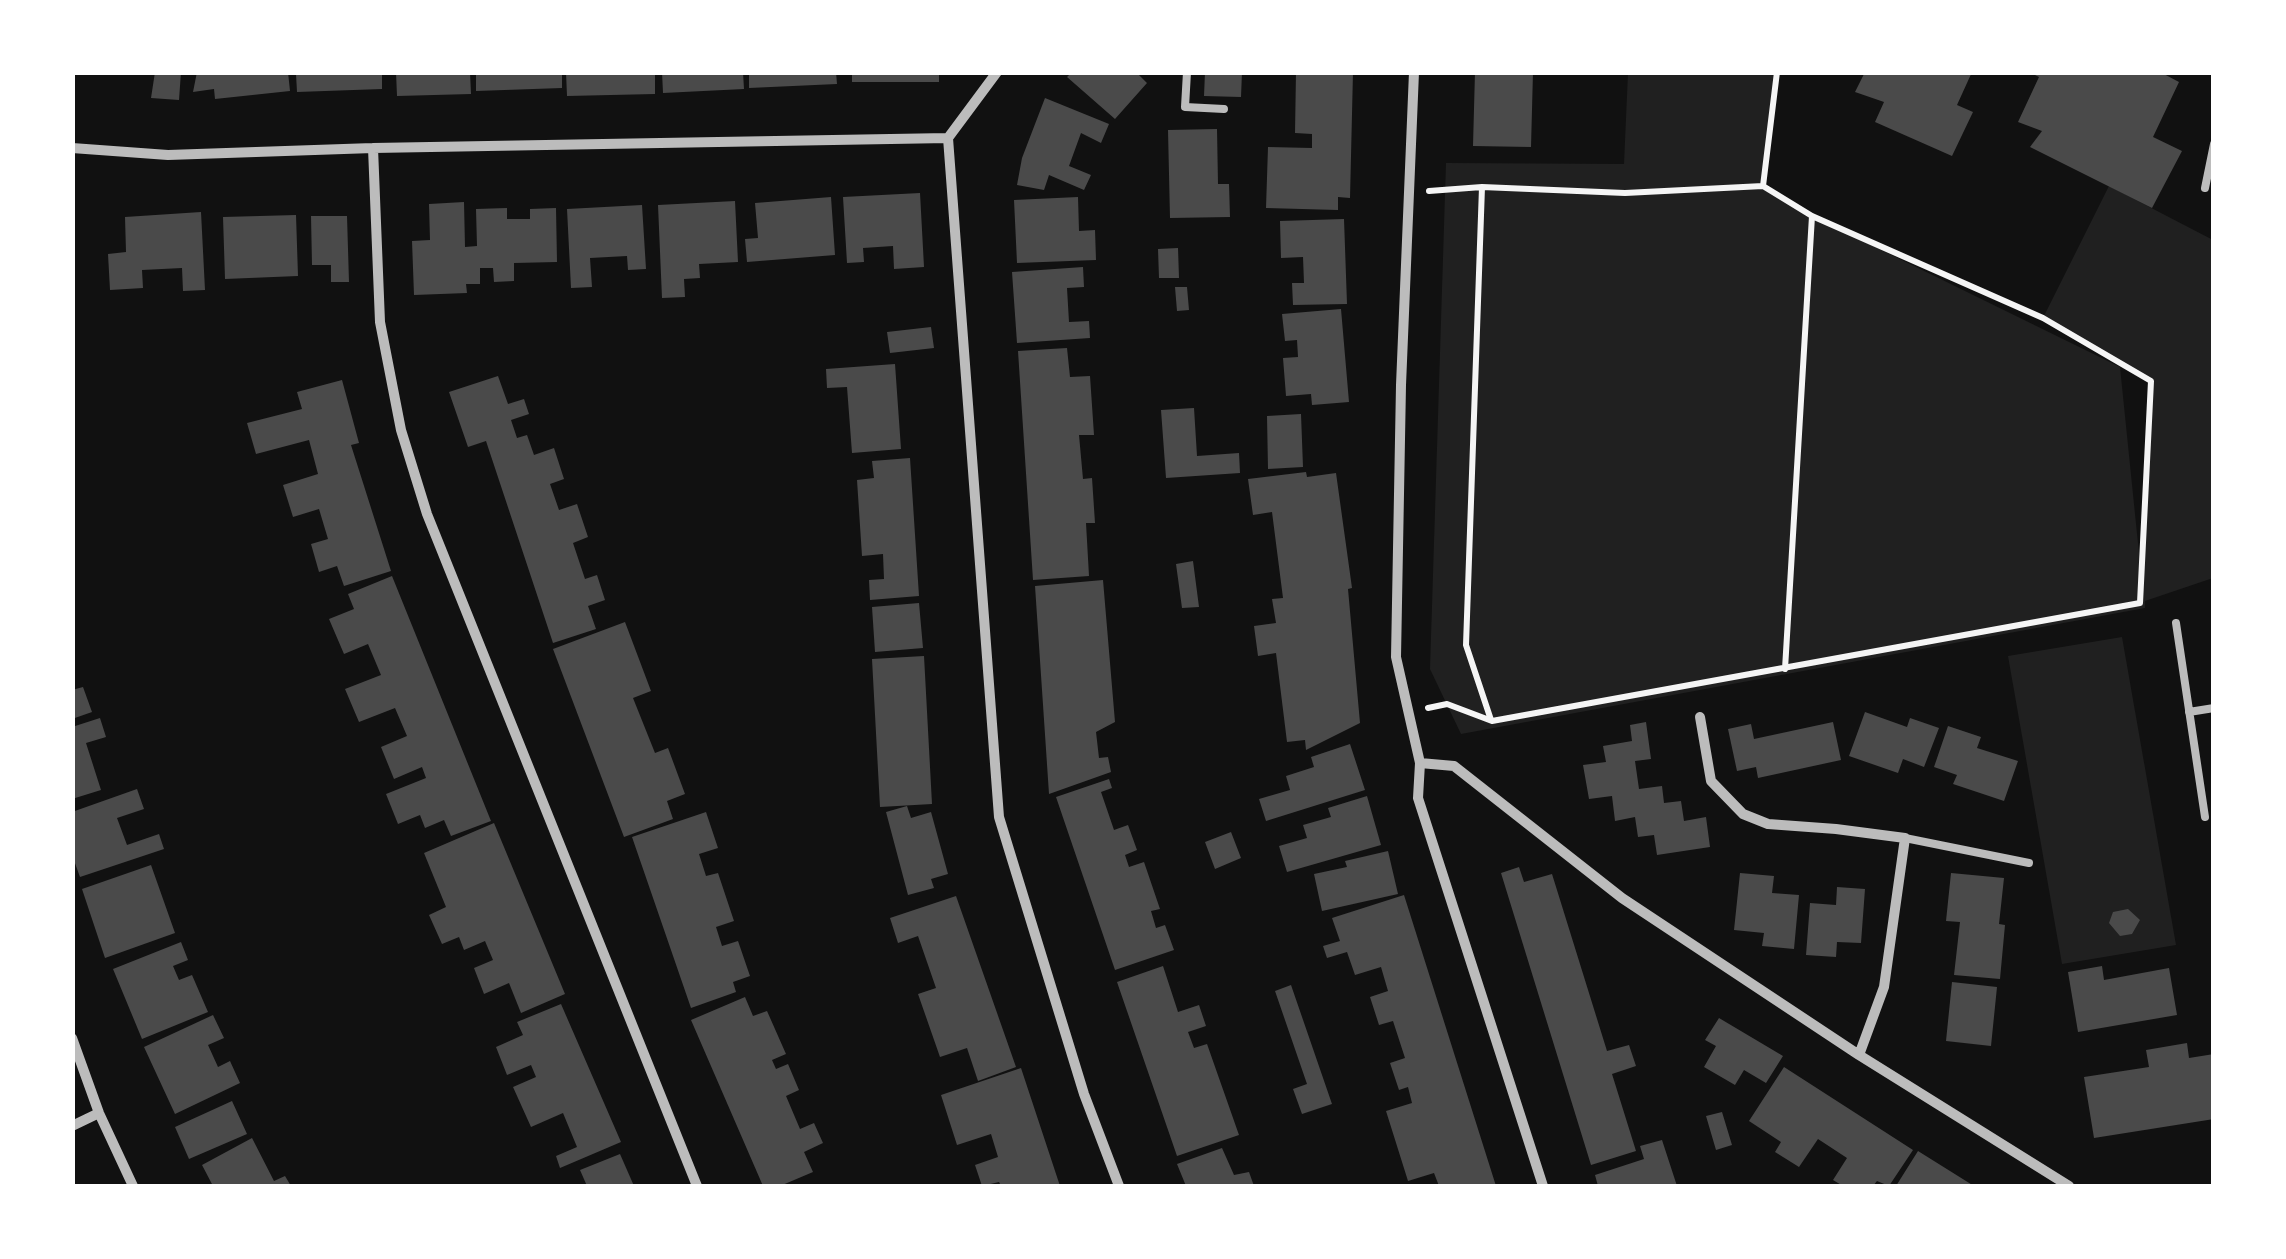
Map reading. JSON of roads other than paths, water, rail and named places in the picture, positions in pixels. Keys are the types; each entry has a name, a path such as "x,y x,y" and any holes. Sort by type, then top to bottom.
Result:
{"street":[{"path":"996,72 948,138 999,817 1084,1094 1119,1186"},
{"path":"1414,72 1401,385 1396,657 1420,764 1418,798 1543,1186"},
{"path":"72,148 168,155 948,138"},
{"path":"373,148 380,322 406,447 427,514 697,1186"},
{"path":"1700,717 1711,781 1743,814 1768,824 1904,838 1884,987 1859,1055"},
{"path":"1420,764 1454,766 1622,898 1859,1055 2069,1186"},
{"path":"72,1038 99,1112 134,1186"},
{"path":"72,1126 99,1112"}],"lane":[{"path":"1187,72 1185,107 1224,109"},
{"path":"2205,188 2214,144"},
{"path":"2176,623 2205,817"},
{"path":"2189,712 2214,708"},
{"path":"1904,838 2029,862"}]}
